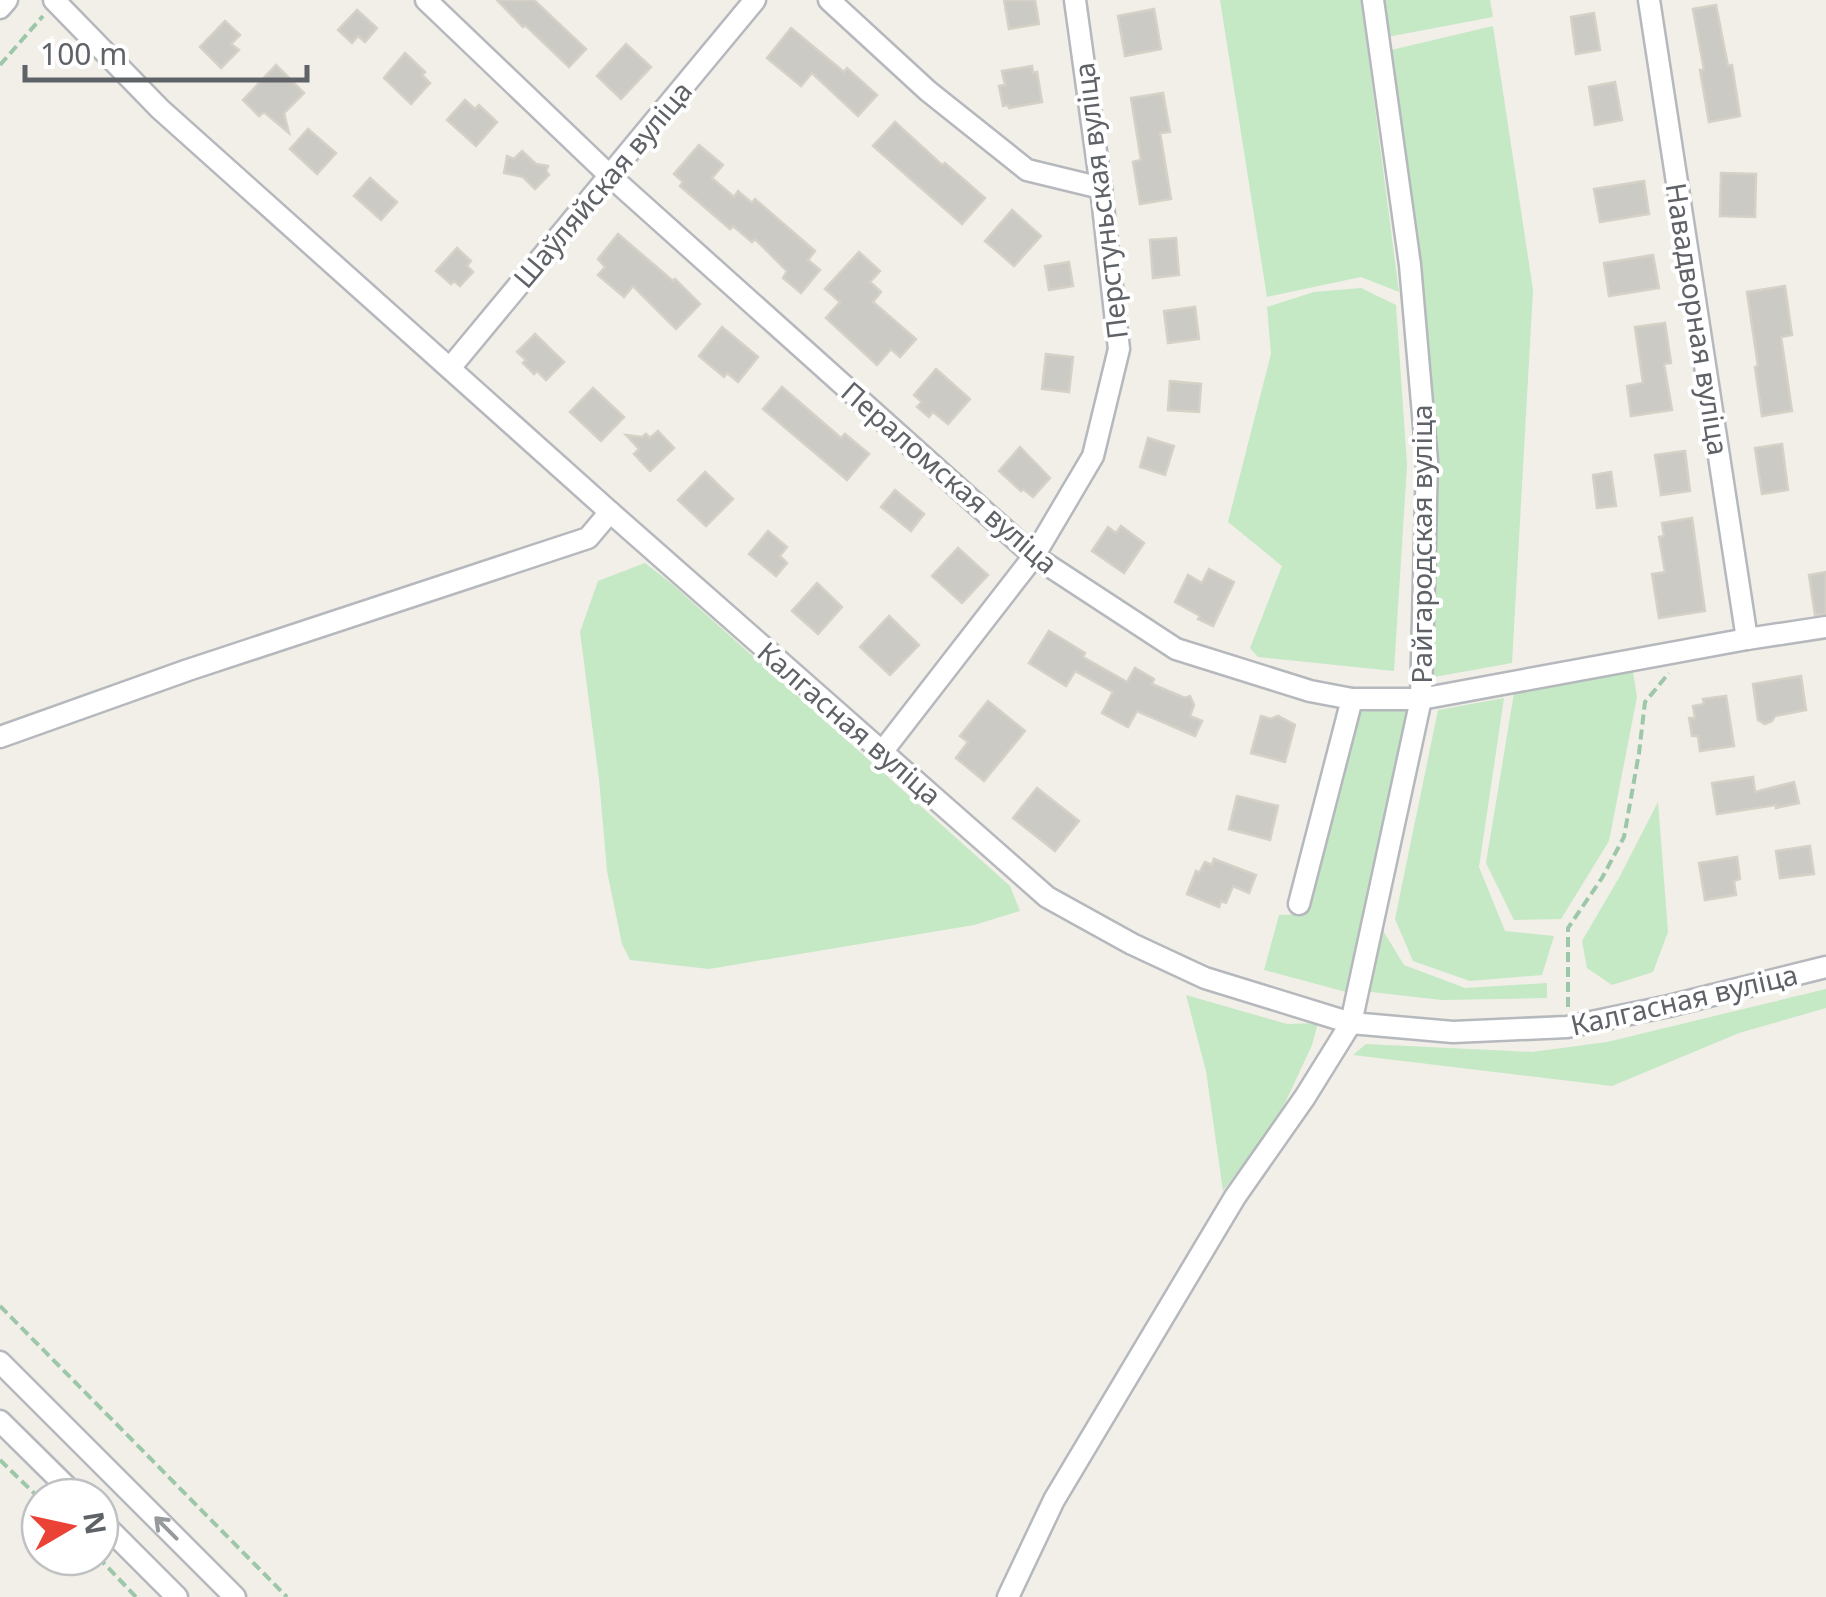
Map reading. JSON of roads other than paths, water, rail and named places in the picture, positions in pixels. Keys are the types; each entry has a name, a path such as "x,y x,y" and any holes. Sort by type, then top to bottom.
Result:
{"street":[{"path":"0,8 7,0"},
{"name":"Пераломская вуліца","path":"426,0 610,175 1034,556 1176,649 1310,691 1352,699 1421,699 1826,627"},
{"name":"Шаўляйская вуліца","path":"450,368 755,0"},
{"path":"829,0 928,91 1027,170 1102,188"},
{"name":"Перстуньская вуліца","path":"882,752 1034,556 1092,456 1120,349 1102,188 1074,0"},
{"name":"Райгародская вуліца","path":"1008,1597 1054,1500 1235,1197 1351,1023 1421,699 1427,461 1410,266 1373,0"},
{"name":"Навадворная вуліца","path":"1649,0 1747,639"},
{"name":"Калгасная вуліца","path":"55,1 160,108 1047,897 1132,944 1205,978 1351,1023 1453,1032 1568,1027 1670,1006 1826,966"},
{"path":"0,736 588,538 610,512"},
{"path":"1300,904 1352,699"},
{"path":"0,1362 235,1597"},
{"path":"0,1421 56,1477"},
{"path":"120,1540 177,1597"}]}
